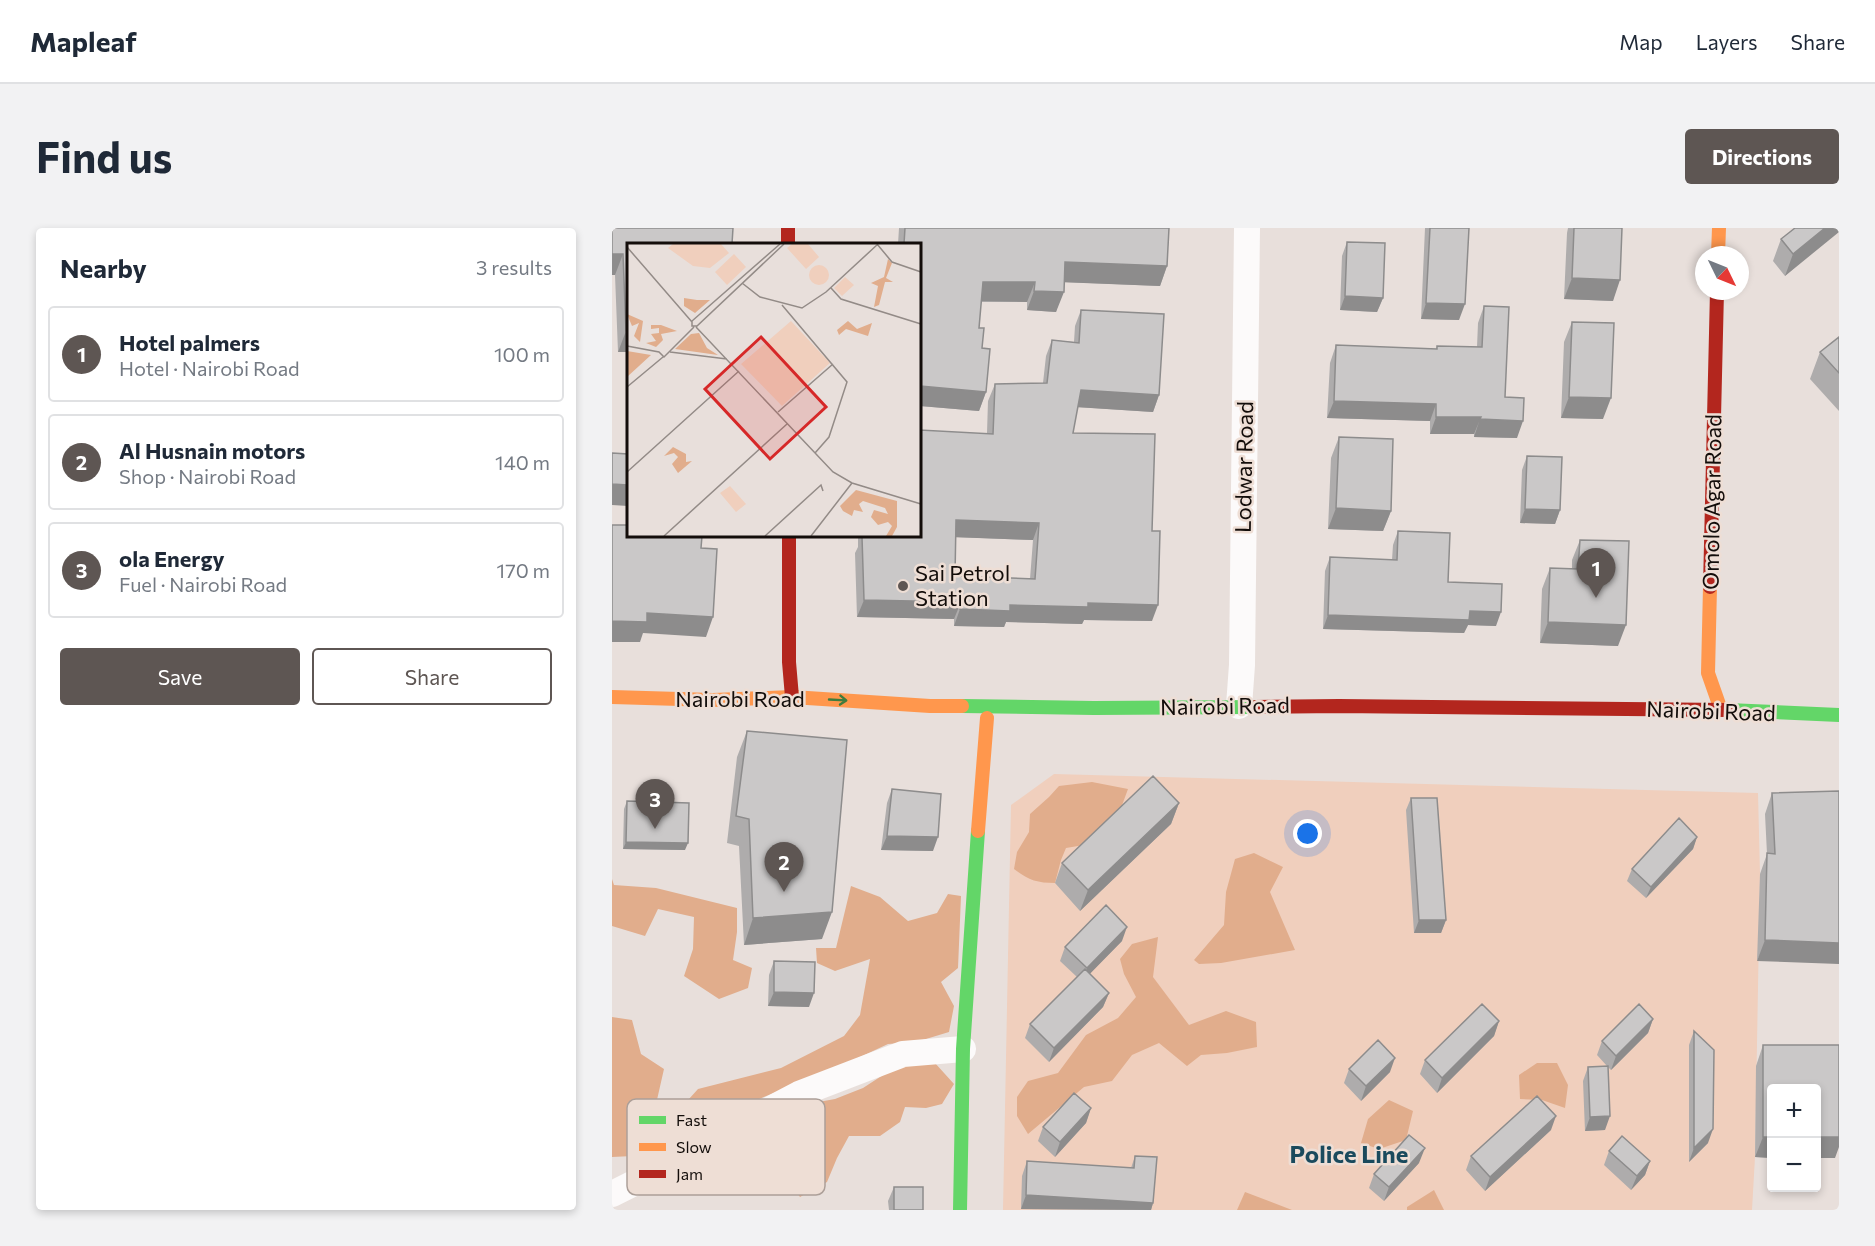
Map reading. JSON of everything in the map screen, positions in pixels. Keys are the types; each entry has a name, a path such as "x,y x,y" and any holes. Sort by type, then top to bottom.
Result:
{"main road":[{"path":"1718,246 1719,228"},
{"name":"Omolo Agar Road","path":"1717,300 1708,673 1721,710"},
{"path":"789,537 789,662 792,697"},
{"name":"Nairobi Road","path":"612,697 713,700 792,697 930,706 1094,708 1239,706 1721,710 1839,716"},
{"name":"Nairobi Road","path":"668,712 724,713"},
{"name":"Nairobi Road","path":"881,716 987,718 1096,716 1173,719 1839,716"},
{"path":"960,1210 963,1049 987,718"}],"street":[{"name":"Lodwar Road","path":"1239,706 1242,665 1247,228"},
{"path":"789,1099 903,1054 963,1049"},
{"path":"612,1194 627,1186"}],"shaded area":[{"path":"1054,774 1758,793 1760,874 1752,1210 1003,1210 1011,805"},
{"path":"1092,782 1128,789 1114,827 1084,845 1066,848 1055,883 1033,880 1014,869 1017,852 1029,832 1030,814 1059,786"},
{"path":"1254,853 1283,867 1270,892 1295,950 1221,963 1199,964 1194,960 1224,925 1226,892 1235,859"},
{"path":"612,879 614,885 656,888 737,908 737,932 733,960 752,968 748,988 719,999 684,976 693,949 694,917 658,909 645,936 612,926"},
{"path":"851,886 880,897 908,921 937,913 948,894 961,896 958,968 941,982 954,1006 949,1032 916,1042 888,1044 759,1099 689,1099 698,1089 781,1068 844,1036 860,1015 870,959 835,971 817,963 816,948 836,948"},
{"path":"1158,937 1153,977 1189,1025 1226,1011 1256,1022 1257,1047 1201,1055 1187,1066 1159,1043 1132,1055 1112,1081 1084,1087 1028,1134 1017,1116 1017,1097 1028,1081 1058,1073 1086,1035 1118,1018 1136,997 1124,974 1120,959 1132,944"},
{"path":"612,1017 632,1020 641,1054 664,1069 657,1099 627,1099 627,1156 612,1157"},
{"path":"935,1063 954,1084 942,1104 926,1108 905,1107 900,1122 880,1136 849,1136 825,1183 825,1101 863,1088 900,1064"},
{"path":"1537,1063 1557,1063 1568,1085 1565,1108 1542,1100 1520,1099 1519,1075"},
{"path":"1389,1100 1413,1111 1406,1140 1379,1149 1361,1143 1368,1119"},
{"path":"1434,1190 1444,1210 1407,1210 1407,1207"},
{"path":"1245,1192 1292,1210 1237,1210"}],"building":[{"path":"612,228 733,228 732,243 627,243 627,331 623,254 612,254"},
{"path":"905,228 1169,228 1167,266 1065,262 1064,292 1034,291 1035,282 983,282 979,328 984,328 982,348 990,349 986,392 921,386 921,243 904,243"},
{"path":"1430,228 1469,228 1465,304 1426,303"},
{"path":"1574,228 1622,228 1620,280 1572,278"},
{"path":"1795,228 1825,228 1793,254 1781,239"},
{"path":"1347,242 1385,243 1383,298 1345,296"},
{"path":"1484,306 1509,307 1505,397 1524,398 1523,421 1480,419 1481,417 1436,417 1436,404 1334,401 1336,345 1437,349 1437,346 1482,347"},
{"path":"1081,310 1164,314 1159,395 1081,390 1073,433 1155,434 1152,531 1160,531 1158,605 1088,603 1088,607 1010,605 1010,611 960,609 961,602 864,600 862,537 921,537 921,430 993,434 995,384 1047,383 1052,340 1079,343","holes":["956,520 1039,523 1035,579 955,576"]},
{"path":"1572,322 1614,323 1611,398 1569,397"},
{"path":"1839,337 1839,373 1820,352"},
{"path":"1339,437 1393,439 1391,511 1336,508"},
{"path":"612,453 627,454 627,485 612,484"},
{"path":"1527,456 1562,457 1560,510 1525,509"},
{"path":"612,525 627,525 627,537 702,537 701,548 717,549 713,617 647,613 647,622 612,621"},
{"path":"1398,531 1450,533 1448,582 1502,584 1501,612 1470,611 1469,620 1328,615 1330,557 1397,560"},
{"path":"1580,540 1629,541 1626,625 1548,622 1550,568 1578,569"},
{"path":"747,731 847,740 832,912 753,918 749,819 736,816"},
{"path":"1153,776 1179,803 1088,890 1062,863"},
{"path":"892,789 941,794 938,837 887,836"},
{"path":"1839,791 1839,943 1765,940 1767,853 1775,854 1772,793"},
{"path":"1411,798 1437,798 1446,920 1419,920"},
{"path":"627,801 689,803 688,843 626,842"},
{"path":"1679,818 1697,837 1651,887 1632,869"},
{"path":"1106,905 1127,927 1087,968 1065,947"},
{"path":"774,961 815,962 814,993 774,992"},
{"path":"1085,969 1109,993 1054,1048 1030,1024"},
{"path":"1482,1004 1499,1021 1442,1078 1425,1060"},
{"path":"1639,1004 1653,1019 1616,1056 1602,1041"},
{"path":"1694,1031 1714,1050 1713,1129 1694,1148"},
{"path":"1378,1040 1395,1058 1366,1086 1349,1069"},
{"path":"1763,1045 1839,1045 1839,1137 1821,1137 1821,1084 1767,1084 1767,1137 1763,1137"},
{"path":"1608,1066 1610,1116 1590,1117 1588,1067"},
{"path":"1074,1093 1091,1108 1060,1142 1043,1127"},
{"path":"1537,1096 1556,1116 1490,1177 1471,1156"},
{"path":"1409,1135 1425,1148 1389,1187 1374,1174"},
{"path":"1622,1136 1650,1161 1637,1176 1609,1151"},
{"path":"1135,1156 1157,1157 1153,1203 1026,1195 1027,1161 1134,1168"},
{"path":"894,1187 923,1187 923,1210 894,1210"}],"traffic: fast":[{"path":"962,706 1255,707"},
{"path":"1728,710 1839,715"},
{"path":"960,1210 963,1049 978,831"}],"traffic: slow":[{"path":"1718,246 1719,228"},
{"path":"1710,587 1708,673 1721,710"},
{"path":"612,697 713,700 792,697 962,706"},
{"path":"978,831 987,718"}],"traffic: jam":[{"path":"788,228 788,243"},
{"path":"1710,587 1717,300"},
{"path":"789,537 789,662 792,697"},
{"path":"1255,707 1728,710"}],"place":[{"name":"Sai Petrol Station","path":"903,586"},
{"name":"Hotel palmers","path":"1596,598"},
{"name":"ola Energy","path":"655,829"},
{"name":"Al Husnain motors","path":"784,892"}],"district":[{"name":"Police Line","path":"1349,1155"}]}
